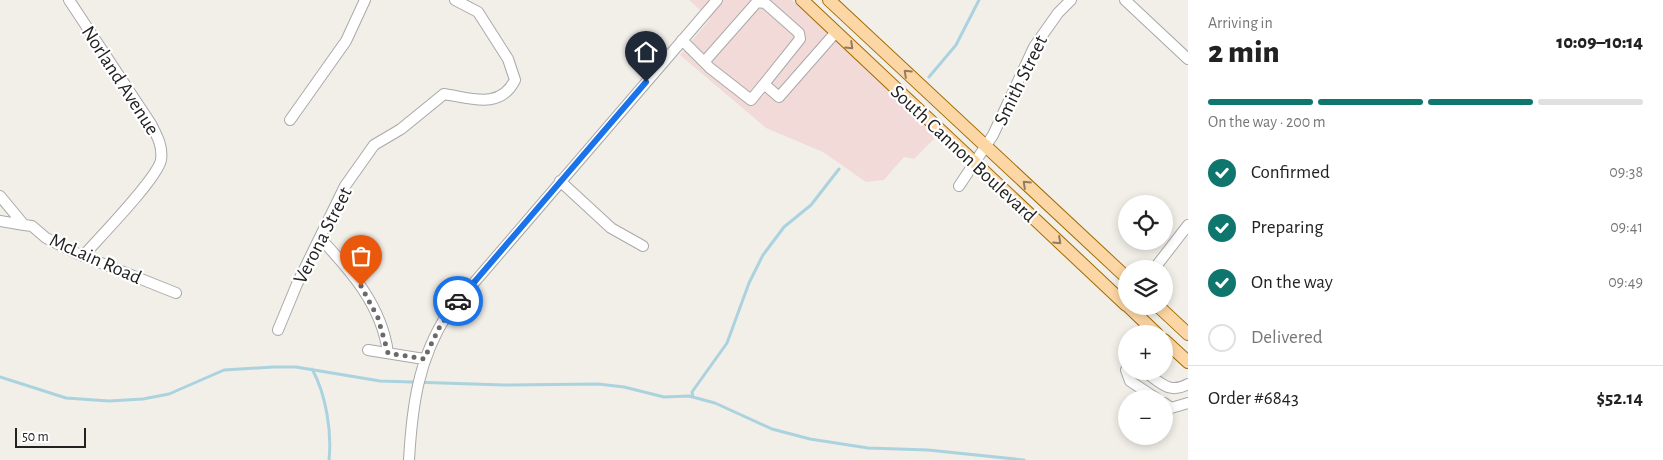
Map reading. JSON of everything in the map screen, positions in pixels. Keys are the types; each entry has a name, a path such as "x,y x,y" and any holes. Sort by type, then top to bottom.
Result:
{"main road":[{"name":"South Cannon Boulevard","path":"802,0 1118,298"},
{"name":"South Cannon Boulevard","path":"829,0 1118,270"},
{"name":"South Cannon Boulevard","path":"1137,315 1147,325"},
{"path":"1168,315 1188,334"},
{"path":"1173,348 1188,362"}],"street":[{"name":"Norland Avenue","path":"69,0 151,124 161,143 162,151 161,162 151,178 83,256"},
{"path":"290,120 346,41 365,0"},
{"name":"Verona Street","path":"278,330 297,284 345,186 374,145 401,129 444,94 484,100 498,98 509,91 515,80 508,59 478,12 455,0"},
{"name":"Smith Street","path":"959,186 993,135 1034,47 1047,26 1071,0"},
{"path":"1125,0 1188,59"},
{"path":"410,460 414,402 419,375 424,359 440,326 455,303 682,40 710,2"},
{"path":"682,40 710,68 750,100 800,39 799,33 764,3 757,2 704,61"},
{"path":"764,84 780,97 836,32"},
{"path":"560,181 610,228 643,246"},
{"name":"McLain Road","path":"0,196 24,225 32,226 46,238 83,256 176,293"},
{"path":"0,221 24,225"},
{"path":"1161,260 1188,225"},
{"path":"320,238 352,272 370,300 383,331 388,353"},
{"path":"368,350 424,359"},
{"path":"1130,380 1144,390"},
{"path":"1158,380 1171,389 1179,389 1188,384"},
{"path":"1173,407 1188,403"}],"shaded area":[{"path":"689,0 792,0 937,136 914,159 904,157 884,180 866,182 823,152 766,128 680,55 710,19"}],"waterway":[{"path":"929,77 956,45 979,0"},
{"path":"693,397 692,392 727,343 749,283 763,255 784,227 811,205 839,169"},
{"path":"0,377 66,398 109,401 143,399 169,394 224,370 273,367 296,367 380,381 504,385 598,384 624,387 664,397 689,396 715,403 772,429 810,439 868,448 928,450 1024,460"},
{"path":"312,369 321,390 327,413 330,437 329,460"}],"way so far":[{"path":"361,286 376,311 388,353 424,359 440,326 458,301"}],"route":[{"path":"458,301 646,82"}]}
